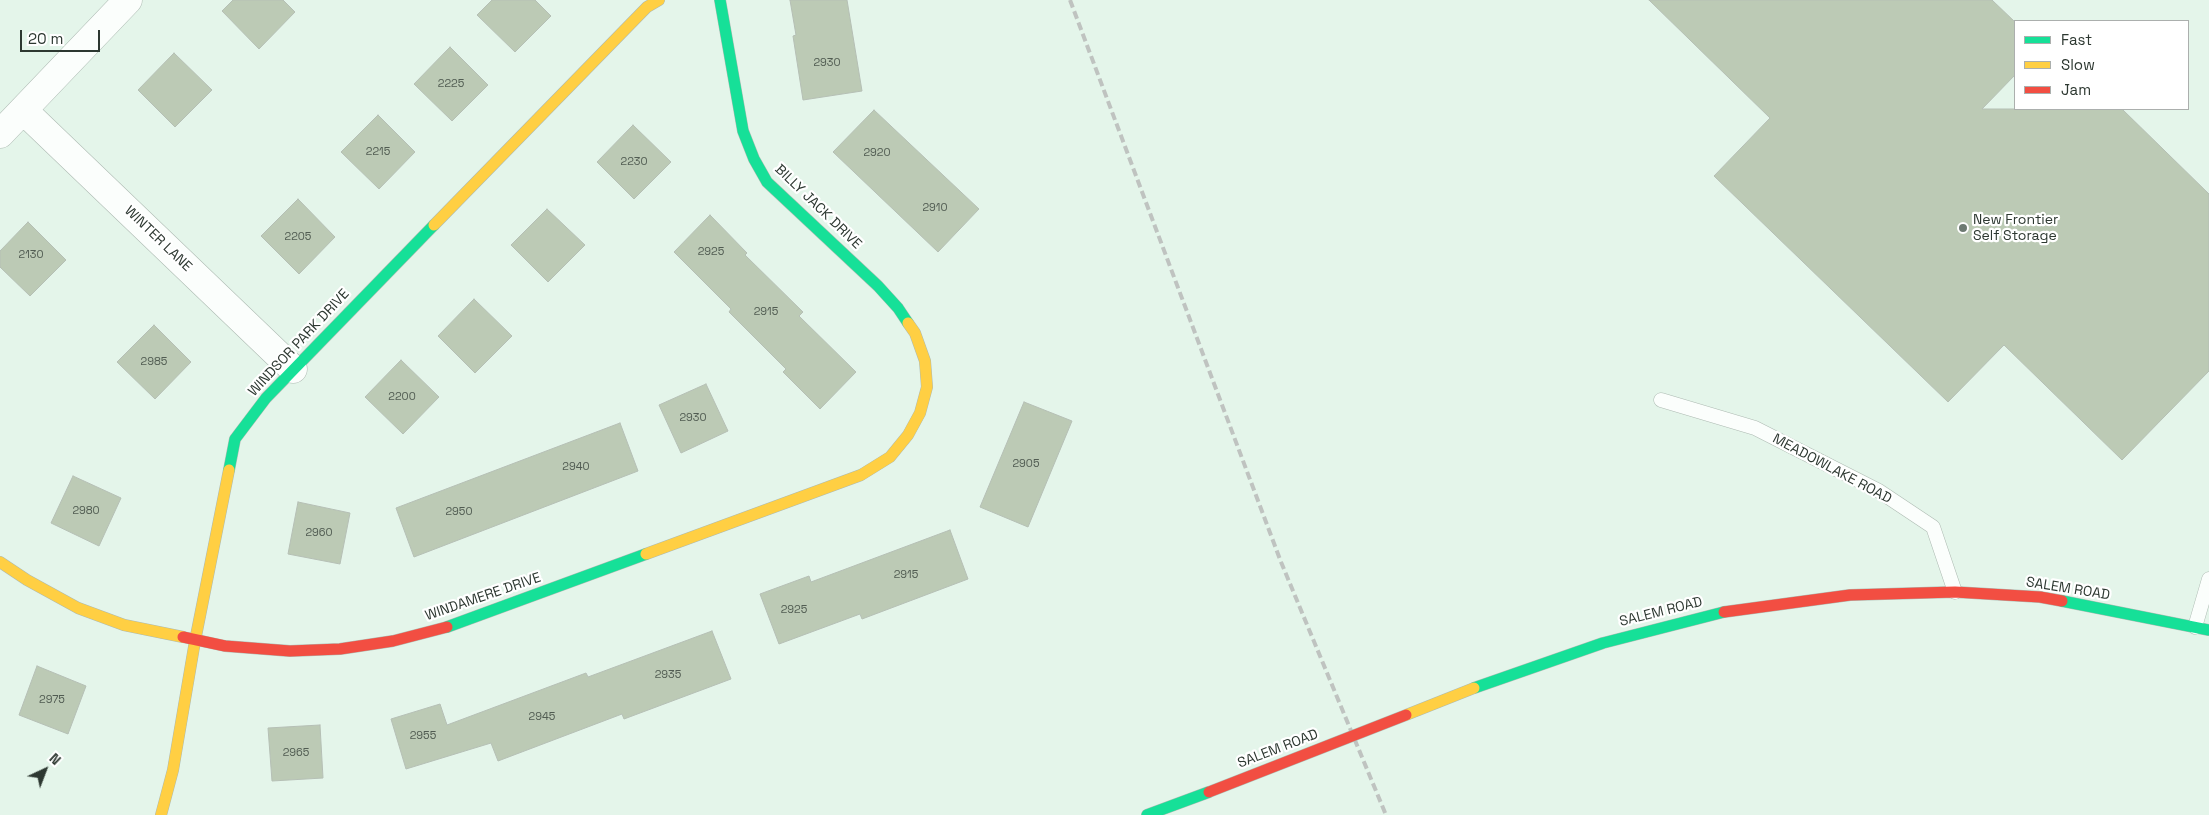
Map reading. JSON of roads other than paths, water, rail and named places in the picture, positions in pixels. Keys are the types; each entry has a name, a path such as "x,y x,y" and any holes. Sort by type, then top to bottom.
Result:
{"street":[{"path":"0,134 128,0"},
{"name":"WINDSOR PARK DRIVE","path":"161,815 173,770 195,640 236,439 266,398 293,369 647,7 659,0"},
{"name":"BILLY JACK DRIVE","path":"720,0 742,131 754,159 767,182 878,286 898,308 915,334 924,361 926,387"},
{"name":"WINTER LANE","path":"23,110 293,369"},
{"name":"WINDAMERE DRIVE","path":"0,562 26,580 78,608 124,625 195,640 225,646 290,651 340,649 393,641 450,626 862,475 890,457 908,435 920,413 926,387"},
{"name":"SALEM ROAD","path":"1147,815 1474,688 1604,643 1731,610 1850,595 1955,592 2040,597 2209,630"}],"lane":[{"name":"MEADOWLAKE ROAD","path":"1661,400 1755,428 1879,491 1933,527 1955,592"},
{"path":"2195,627 2209,578"}],"railway":[{"path":"1070,0 1281,562 1386,815"}],"place":[{"name":"New Frontier Self Storage","path":"1963,228"}]}
